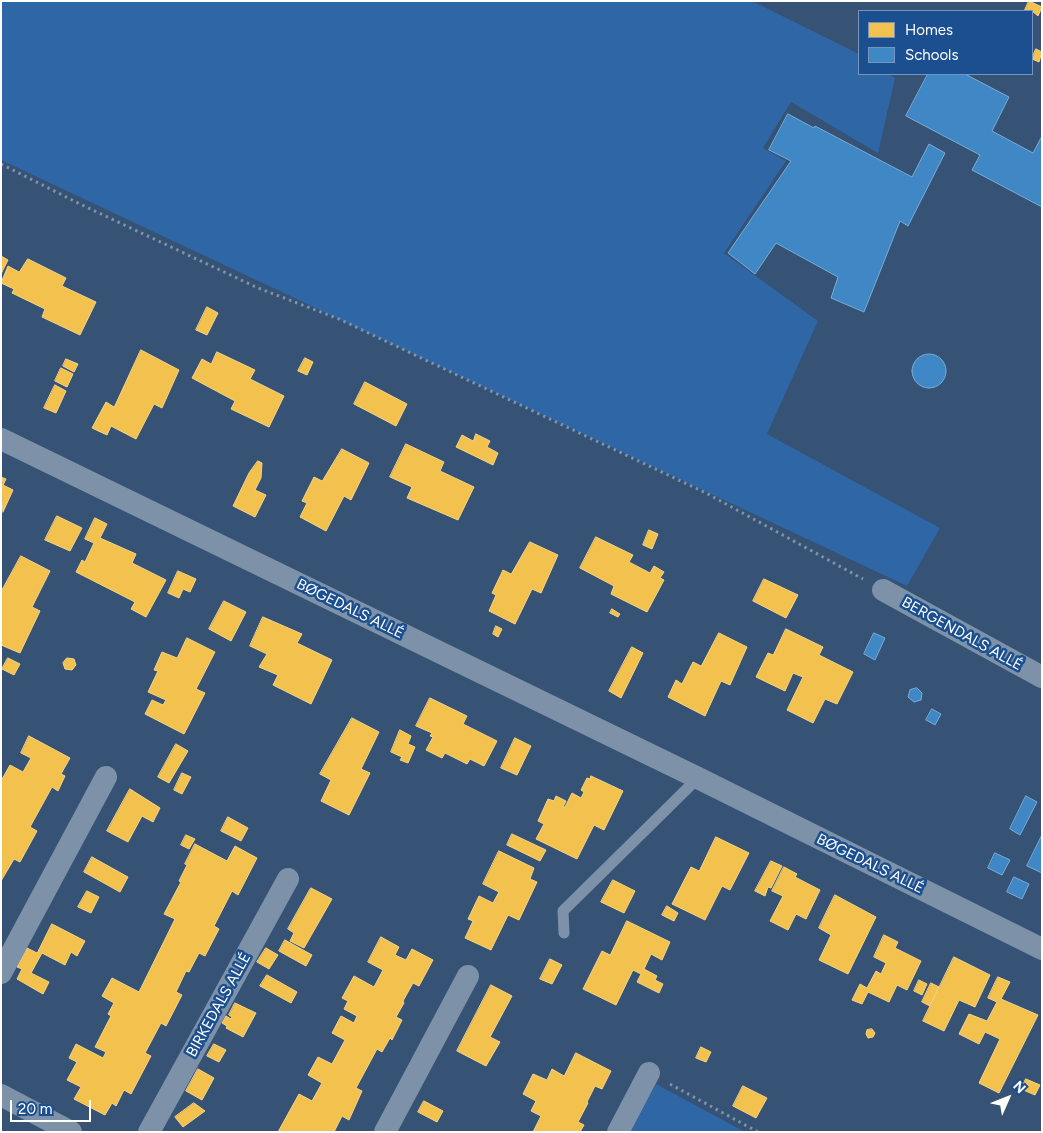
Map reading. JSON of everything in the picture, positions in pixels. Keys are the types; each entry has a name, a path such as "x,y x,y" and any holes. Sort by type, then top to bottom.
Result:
{"street":[{"name":"BØGEDALS ALLÉ","path":"1,440 698,778 1042,949"},
{"name":"BERGENDALS ALLÉ","path":"883,590 1042,677"},
{"path":"1,973 106,778"},
{"name":"BIRKEDALS ALLÉ","path":"149,1132 288,879"},
{"path":"385,1132 468,976"},
{"path":"618,1132 650,1073"},
{"path":"1,1095 71,1132"}],"lane":[{"path":"564,933 563,911 698,778"}],"path":[{"path":"1,164 82,206 258,288 339,319 706,493 883,590"},
{"path":"650,1073 758,1132"}],"shaded area":[{"path":"1,1 752,1 858,54 858,75 890,75 895,78 878,153 791,102 763,148 786,161 724,253 818,321 767,434 940,528 907,586 1,160"},
{"path":"656,1084 745,1132 630,1132"}],"building: Homes":[{"path":"1029,1 1042,7 1038,16 1033,10 1025,10"},
{"path":"1036,49 1042,52 1039,62 1033,59"},
{"path":"1,256 8,260 1,274"},
{"path":"28,259 66,278 62,286 96,302 80,335 42,317 45,309 12,293 14,289 1,283 8,266 19,272"},
{"path":"207,307 218,313 207,335 196,330"},
{"path":"141,350 179,370 162,408 154,404 136,439 111,426 107,435 92,428 106,402 114,407"},
{"path":"217,352 255,370 250,379 284,396 269,427 231,409 235,401 192,378 202,359 211,364"},
{"path":"305,358 313,362 307,375 298,371"},
{"path":"66,359 78,364 74,372 63,366"},
{"path":"61,368 73,374 67,387 55,381"},
{"path":"365,382 407,404 396,426 354,404"},
{"path":"55,385 66,391 56,413 44,408"},
{"path":"476,434 490,441 487,447 498,453 493,465 456,447 462,435 473,441"},
{"path":"406,444 444,462 440,471 474,487 458,520 407,498 412,487 390,477"},
{"path":"342,449 369,463 351,500 344,496 326,531 300,517 307,503 302,501 314,477 322,481"},
{"path":"258,461 262,463 261,478 255,490 266,495 255,517 233,506 249,473"},
{"path":"1,477 6,479 3,485 13,490 3,512"},
{"path":"57,516 82,528 70,551 45,540"},
{"path":"95,518 107,524 100,538 136,554 132,563 166,580 146,617 131,609 135,602 76,572 82,560 85,562 94,543 85,539"},
{"path":"649,530 658,534 652,549 643,545"},
{"path":"596,537 633,555 629,562 650,573 654,566 664,572 660,578 664,580 647,612 611,594 614,586 580,568"},
{"path":"530,542 558,555 541,593 532,589 515,624 489,611 496,595 492,593 503,570 511,574"},
{"path":"21,556 50,571 32,607 40,611 20,653 1,645 1,592"},
{"path":"178,571 196,579 190,592 183,589 179,598 168,593"},
{"path":"764,579 798,595 786,618 753,601"},
{"path":"224,601 246,612 231,641 209,629"},
{"path":"612,609 620,614 618,617 610,613"},
{"path":"263,617 302,634 297,643 332,660 311,704 273,685 278,675 259,667 267,654 250,646"},
{"path":"496,626 502,629 498,637 493,634"},
{"path":"786,629 823,647 819,655 853,672 837,704 825,699 813,723 787,710 803,677 793,673 785,691 756,677 768,653 773,655"},
{"path":"719,633 747,647 730,685 721,681 705,716 668,697 676,680 682,684 693,662 701,666"},
{"path":"187,638 215,652 196,689 205,693 184,734 145,714 152,700 163,705 166,700 148,692 158,671 154,670 162,652 177,658"},
{"path":"632,647 643,653 621,698 609,691"},
{"path":"8,658 20,664 14,675 2,669"},
{"path":"67,658 74,659 76,665 72,670 65,669 63,663"},
{"path":"430,698 467,716 463,724 497,741 484,766 470,759 467,764 445,753 442,758 426,750 433,737 430,736 432,733 416,726"},
{"path":"352,718 379,732 361,769 370,773 349,815 321,801 331,780 320,774"},
{"path":"400,730 411,736 408,744 415,747 408,763 400,760 402,757 391,752"},
{"path":"29,736 70,758 61,774 65,776 58,791 52,787 30,827 37,831 20,862 14,859 1,881 1,781 10,765 23,772 31,758 21,753"},
{"path":"515,738 531,746 517,775 501,768"},
{"path":"176,744 188,751 169,783 158,777"},
{"path":"182,773 191,777 182,794 174,790"},
{"path":"591,776 623,791 604,830 594,825 577,859 536,839 544,824 538,821 548,799 554,801 556,796 566,801 563,807 565,807 572,793 581,798 584,792 581,790 587,778 590,779"},
{"path":"130,789 160,808 153,822 142,816 128,842 107,831"},
{"path":"228,817 248,828 241,841 221,831"},
{"path":"512,834 546,850 540,861 507,845"},
{"path":"186,835 195,839 189,849 181,845"},
{"path":"716,837 749,853 730,890 722,886 705,920 672,904 691,867 699,871"},
{"path":"195,844 227,861 235,846 257,858 238,895 232,891 214,926 219,929 205,956 199,953 189,972 186,971 176,992 182,995 166,1026 161,1023 145,1053 151,1056 131,1094 124,1090 116,1106 112,1103 105,1115 74,1099 81,1087 67,1080 77,1062 69,1058 76,1044 103,1058 106,1052 95,1047 111,1016 108,1014 114,1003 102,996 112,978 139,992 175,919 164,914 181,882 179,881 187,865 185,864"},
{"path":"499,851 534,868 530,879 537,882 519,920 508,915 491,950 465,938 473,921 468,919 479,896 493,903 499,892 483,884"},
{"path":"92,857 128,877 120,892 84,872"},
{"path":"771,861 782,866 771,888 768,887 765,896 755,891"},
{"path":"784,867 797,874 795,877 820,890 806,919 796,914 788,930 770,921 783,896 772,891"},
{"path":"613,880 635,891 624,913 601,902"},
{"path":"311,888 332,899 304,948 290,941 294,933 288,929"},
{"path":"87,891 99,897 91,913 78,907"},
{"path":"835,895 876,917 848,974 819,960 831,935 819,928"},
{"path":"667,906 678,913 674,921 662,915"},
{"path":"627,921 670,942 662,960 651,954 644,969 657,976 655,980 663,984 659,993 637,982 641,974 633,970 616,1005 583,989 602,951 610,955"},
{"path":"52,924 85,941 77,956 71,952 65,965 42,953 31,973 49,982 43,994 17,979 22,969 17,967 27,948 37,953"},
{"path":"884,935 898,942 895,948 921,961 907,990 897,985 889,1002 868,992 862,1004 852,1000 860,984 867,988 876,971 881,974 886,963 874,957"},
{"path":"381,937 399,947 395,955 406,960 412,949 433,960 419,986 413,983 403,1001 404,1003 396,1017 402,1020 392,1040 390,1038 382,1052 377,1049 356,1088 362,1091 349,1120 342,1116 334,1132 278,1132 299,1094 312,1101 322,1083 308,1075 318,1057 332,1064 345,1040 332,1033 341,1016 354,1023 357,1016 344,1009 348,1001 342,998 354,976 374,987 383,970 368,962"},
{"path":"285,940 312,955 306,966 279,951"},
{"path":"266,948 278,955 269,969 257,962"},
{"path":"954,957 990,975 975,1007 959,1000 944,1031 923,1021"},
{"path":"550,959 562,965 552,984 540,979"},
{"path":"267,975 297,992 291,1003 260,986"},
{"path":"998,977 1010,982 1001,999 1038,1015 999,1093 979,1083 1000,1039 985,1032 979,1044 959,1034 969,1014 987,1021 997,1002 988,998"},
{"path":"919,980 927,984 922,995 914,991"},
{"path":"931,983 939,987 930,1006 922,1002"},
{"path":"491,985 512,996 490,1037 500,1042 486,1066 457,1051"},
{"path":"235,1003 256,1013 243,1037 226,1028 227,1026 222,1023 226,1016 231,1019 232,1017 229,1015"},
{"path":"872,1029 875,1033 873,1037 868,1038 867,1030"},
{"path":"214,1044 226,1050 219,1062 207,1056"},
{"path":"701,1047 711,1052 706,1062 696,1058"},
{"path":"576,1053 611,1071 602,1089 595,1086 587,1102 578,1122 584,1125 580,1132 533,1132 541,1116 531,1111 536,1101 523,1094 533,1074 547,1080 552,1069 564,1076"},
{"path":"198,1069 214,1078 202,1100 186,1091"},
{"path":"1026,1079 1040,1085 1035,1095 1021,1089"},
{"path":"743,1086 767,1098 756,1118 733,1106"},
{"path":"424,1101 443,1111 437,1122 418,1112"},
{"path":"194,1103 205,1111 183,1127 175,1117"}],"building: Schools":[{"path":"927,75 967,75 1009,97 992,131 1033,153 1042,136 1042,207 972,170 980,155 906,116"},
{"path":"788,114 814,128 815,126 912,177 929,144 945,153 908,226 900,221 864,312 831,298 838,277 776,243 755,274 728,253 791,161 769,150"},
{"path":"929,354 941,359 946,371 941,383 929,388 917,383 912,371 917,359"},
{"path":"874,633 885,638 875,660 864,654"},
{"path":"917,688 922,693 921,700 914,702 908,697 910,690"},
{"path":"932,709 941,714 935,725 926,720"},
{"path":"1026,796 1037,802 1020,835 1010,829"},
{"path":"1042,835 1042,873 1027,866"},
{"path":"995,853 1010,860 1002,875 988,868"},
{"path":"1014,877 1029,884 1022,899 1007,892"}]}
